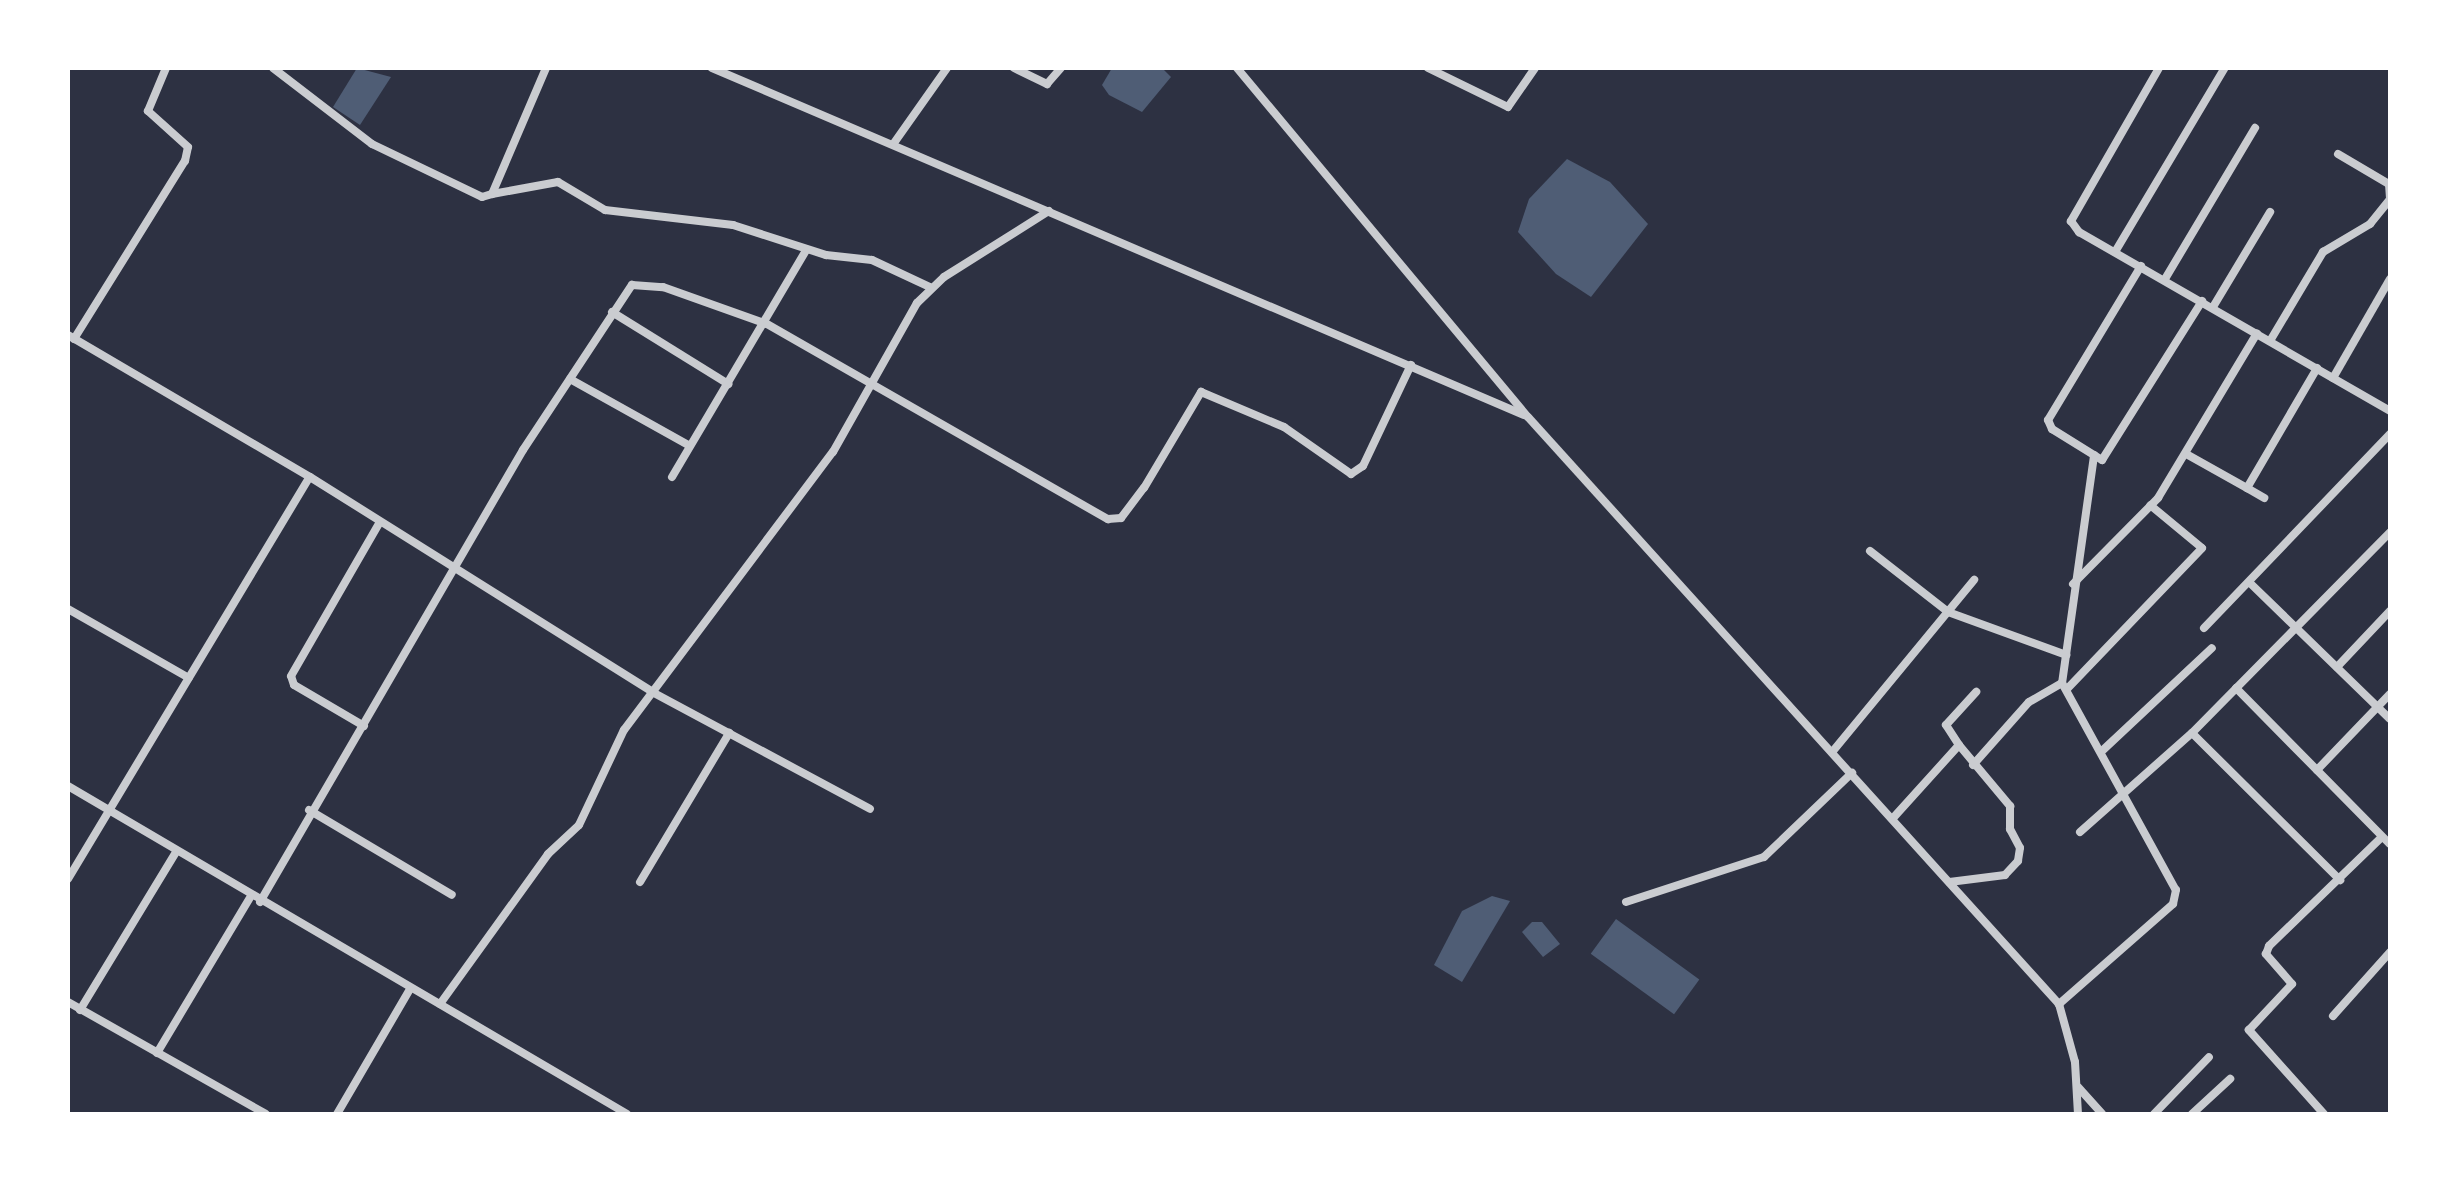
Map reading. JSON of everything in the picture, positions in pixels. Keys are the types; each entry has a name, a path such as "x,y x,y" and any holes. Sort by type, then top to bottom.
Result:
{"street":[{"path":"166,68 148,111 188,147 185,161 71,337 310,476 654,693 870,809"},
{"path":"273,68 372,144 482,197 558,182 605,210 733,225 806,250 872,260 930,287"},
{"path":"492,194 546,68"},
{"path":"712,68 1528,417"},
{"path":"894,143 947,68"},
{"path":"1014,68 1046,84 1061,68"},
{"path":"1238,68 1528,417 1894,817 2059,1004 2078,1087 2078,1114"},
{"path":"1428,68 1508,107 1534,68"},
{"path":"2158,68 2072,210 2078,232 2390,411"},
{"path":"2115,252 2224,69"},
{"path":"2165,279 2255,128"},
{"path":"2270,341 2323,252 2370,224 2390,199 2389,184 2338,154"},
{"path":"440,1004 548,854 579,825 619,738 778,532 930,287 1050,211"},
{"path":"2213,307 2270,212"},
{"path":"672,477 766,324 806,250"},
{"path":"2140,266 2048,420 2052,429 2094,455 2106,460 2202,301"},
{"path":"2334,378 2390,279"},
{"path":"260,902 310,810 627,289 644,284 766,324 873,381 1108,519 1121,518 1144,488 1200,392 1284,428 1351,474 1363,466 1411,365"},
{"path":"612,312 728,384"},
{"path":"2074,584 2150,506 2188,456 2258,333"},
{"path":"2247,488 2317,368"},
{"path":"570,379 690,446"},
{"path":"2204,628 2390,434"},
{"path":"2059,1004 2176,896 2126,790 2064,686 2074,584 2094,455"},
{"path":"2188,456 2264,498"},
{"path":"68,879 310,476"},
{"path":"1973,765 2029,702 2064,686 2202,548 2150,506"},
{"path":"364,726 294,685 291,676 380,522"},
{"path":"2080,832 2192,732 2390,532"},
{"path":"1870,551 1948,612 2066,656"},
{"path":"1834,751 1974,580"},
{"path":"2250,583 2390,719"},
{"path":"68,609 189,678"},
{"path":"2337,667 2390,611"},
{"path":"2103,750 2212,648"},
{"path":"2236,688 2390,844"},
{"path":"1949,882 2005,875 2018,861 2010,806 1973,765 1946,725 1976,692"},
{"path":"2317,770 2390,694"},
{"path":"2192,732 2340,880"},
{"path":"640,882 729,733"},
{"path":"1894,817 1959,744"},
{"path":"1626,902 1764,857 1852,772"},
{"path":"68,786 626,1114"},
{"path":"310,810 452,895"},
{"path":"2324,1114 2249,1030 2292,984 2266,950 2381,838"},
{"path":"80,1010 176,852"},
{"path":"158,1053 251,896"},
{"path":"2332,1016 2390,952"},
{"path":"2383,964 2390,974"},
{"path":"337,1114 410,989"},
{"path":"68,1002 266,1114"},
{"path":"2154,1114 2210,1057"},
{"path":"2192,1114 2230,1079"},
{"path":"2078,1087 2102,1114"}],"water":[{"path":"357,68 391,77 360,125 333,107"},
{"path":"1112,68 1162,68 1171,77 1142,112 1109,95 1102,85"},
{"path":"1567,159 1610,182 1648,224 1591,297 1556,274 1518,232 1529,199"},
{"path":"1492,896 1510,901 1462,982 1434,965 1462,911"},
{"path":"1616,919 1699,980 1674,1014 1591,954"},
{"path":"1532,922 1542,922 1560,944 1543,957 1522,932"}]}
